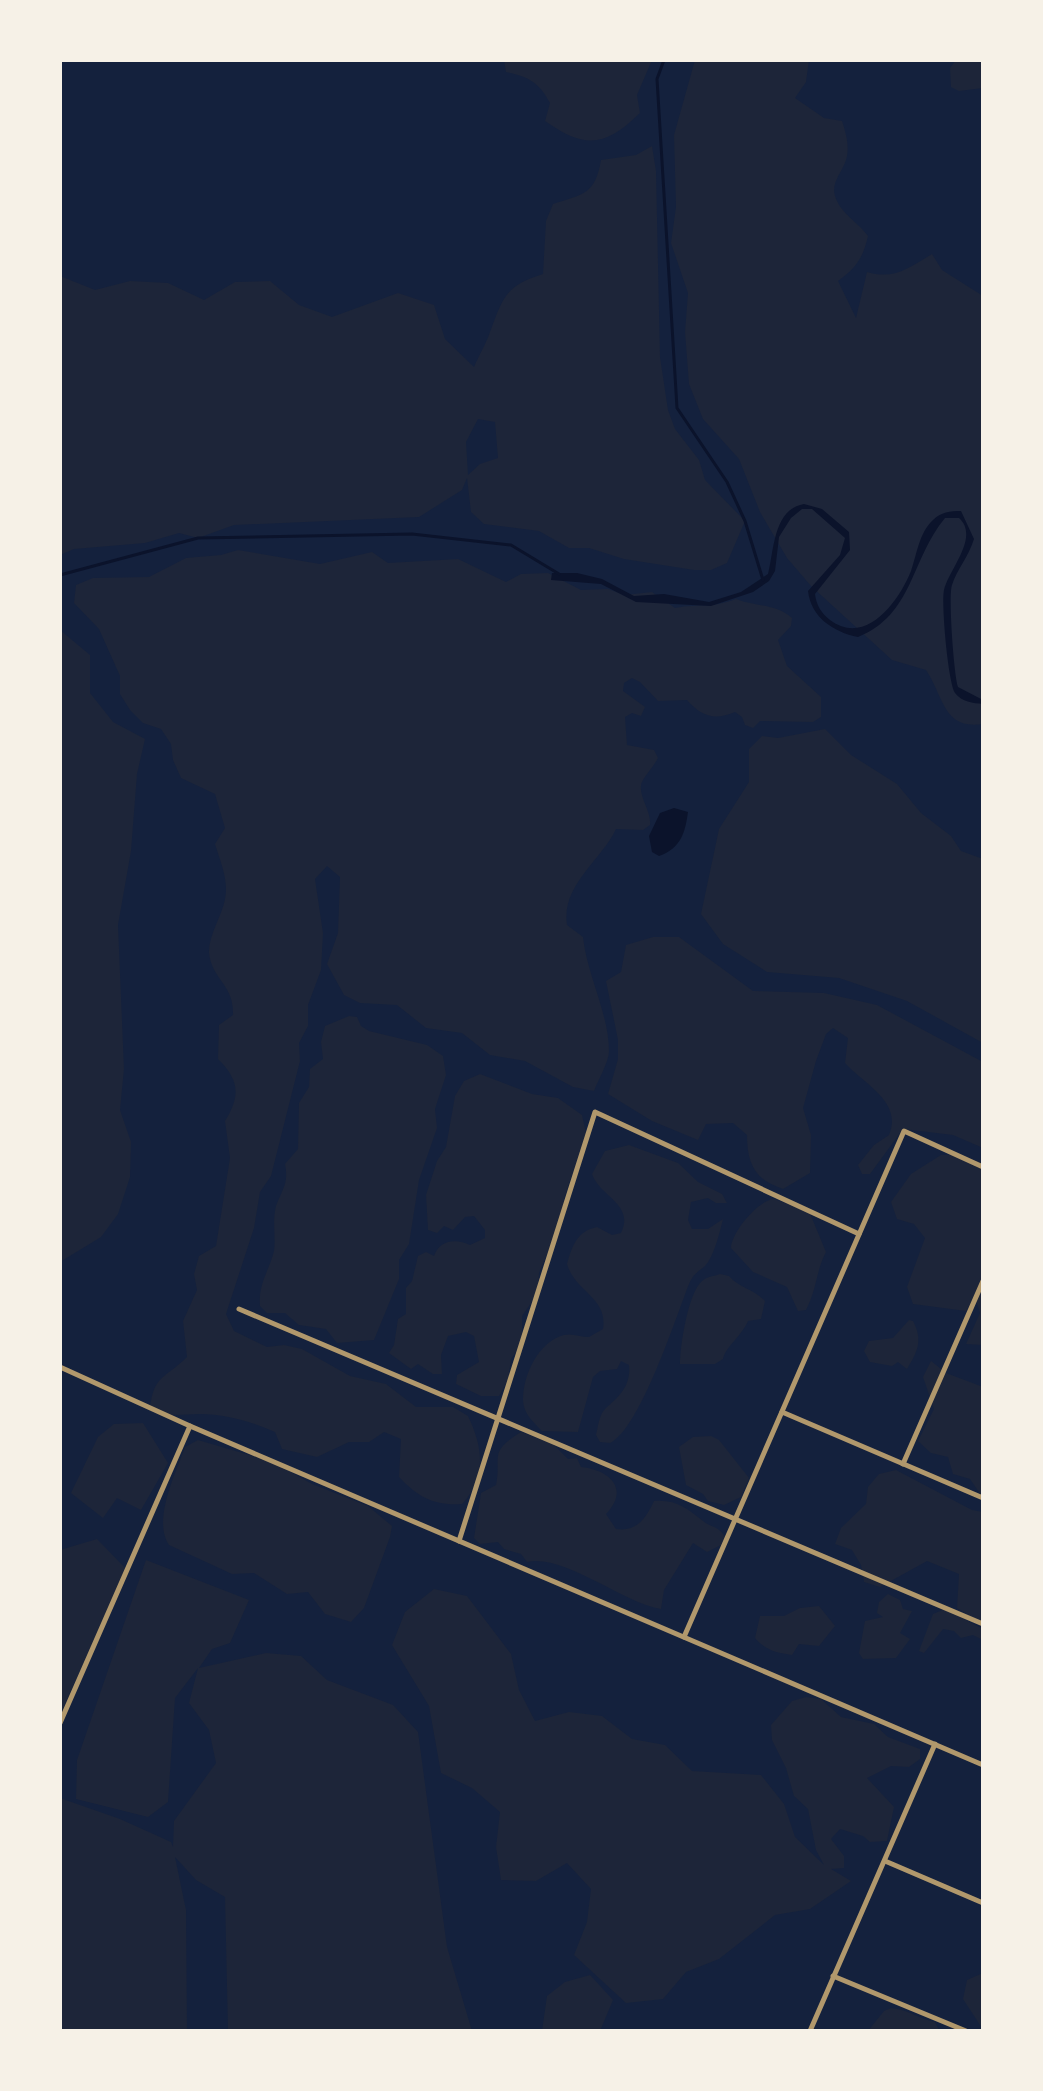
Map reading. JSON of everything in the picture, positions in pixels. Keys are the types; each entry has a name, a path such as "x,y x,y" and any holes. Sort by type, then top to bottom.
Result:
{"street":[{"path":"459,1541 595,1112 859,1234"},
{"path":"684,1637 904,1131 983,1167"},
{"path":"903,1464 983,1281"},
{"path":"239,1309 983,1624"},
{"path":"60,1367 190,1426 983,1765"},
{"path":"782,1412 983,1498"},
{"path":"60,1723 190,1426"},
{"path":"810,2031 935,1744"},
{"path":"884,1861 983,1903"},
{"path":"833,1976 947,2028 966,2031"}],"shaded area":[{"path":"504,60 652,60 637,95 640,113 606,138 584,140 572,137 545,121 550,103 542,90 521,76 506,72"},
{"path":"695,60 809,60 806,82 795,98 824,118 842,121 848,150 836,182 835,196 868,236 858,262 838,281 856,318 867,272 893,274 932,254 942,270 983,296 983,724 970,725 952,717 926,670 892,660 811,586 787,558 760,512 739,459 703,419 689,384 685,332 688,293 671,243 676,207 674,135"},
{"path":"956,60 983,60 983,88 959,91 951,87 950,68"},
{"path":"652,146 656,171 660,357 668,410 675,429 699,460 705,480 745,521 727,563 711,570 694,570 624,559 589,548 569,548 539,531 484,524 471,512 467,478 462,490 419,517 234,525 198,538 179,533 145,543 74,549 60,555 60,276 95,290 130,281 168,283 204,300 235,282 270,281 299,305 332,317 398,293 434,305 445,339 474,367 507,294 521,283 543,274 546,221 553,204 591,187 601,160 636,155","holes":["478,419 495,422 498,458 480,464 468,475 466,442"]},
{"path":"804,504 822,509 849,532 850,550 815,594 827,618 843,627 856,628 880,617 890,607 906,583 928,525 942,514 961,511 974,539 952,585 955,668 958,687 983,700 983,704 964,700 955,693 948,659 943,598 965,544 965,526 959,518 945,518 901,600 890,615 858,637 825,622 810,600 808,591 840,555 845,538 812,509 802,509 791,518 779,537 775,571 769,581 753,592 711,606 636,602 601,584 551,580 552,573 577,573 602,579 634,596 664,594 709,602 741,592 768,574 781,523 786,514"},
{"path":"238,550 320,564 372,552 388,563 458,559 506,582 521,574 548,573 581,590 608,589 625,595 652,592 675,608 719,604 736,599 772,608 792,618 791,626 778,640 787,666 821,697 821,717 813,722 760,721 753,728 745,725 742,717 735,712 721,716 708,715 687,700 658,701 632,678 624,683 623,691 645,707 641,716 632,713 625,717 627,745 654,750 658,758 641,785 650,825 643,830 616,829 576,885 567,911 567,925 583,937 608,1037 609,1055 594,1091 573,1087 525,1061 490,1055 462,1033 426,1028 397,1005 360,1003 344,995 327,964 338,933 340,877 327,866 315,879 323,933 321,970 308,1005 308,1026 299,1043 300,1061 271,1176 260,1192 254,1228 226,1314 234,1331 267,1347 284,1345 302,1349 350,1376 386,1384 416,1407 453,1407 468,1416 477,1439 480,1462 476,1483 462,1504 435,1502 406,1484 399,1477 401,1439 384,1432 369,1442 349,1442 317,1457 282,1449 275,1432 248,1422 210,1414 168,1415 150,1409 157,1383 187,1357 183,1321 197,1290 194,1274 199,1256 216,1246 230,1158 225,1121 234,1103 235,1088 230,1074 218,1059 219,1025 233,1015 232,1005 209,953 226,892 215,844 225,828 215,794 181,778 173,760 171,744 161,729 143,723 130,710 120,694 120,676 99,629 74,603 76,585 93,578 149,577 186,558"},
{"path":"60,630 90,655 90,693 113,722 145,739 137,774 131,851 118,925 124,1069 120,1110 131,1142 130,1177 118,1214 101,1237 60,1262"},
{"path":"825,729 851,755 897,784 921,813 951,836 961,851 983,859 983,1043 907,1001 839,978 767,972 723,944 701,914 719,829 749,782 749,749 762,736 778,738"},
{"path":"674,808 688,812 683,833 672,849 659,856 652,852 649,836 660,813"},
{"path":"653,937 679,937 753,991 824,993 877,1005 983,1062 983,1148 953,1135 903,1129 870,1174 862,1174 858,1165 874,1145 889,1135 891,1113 879,1094 845,1063 848,1038 833,1028 826,1034 803,1108 811,1135 810,1173 783,1189 766,1181 754,1170 747,1135 733,1123 706,1124 698,1140 652,1121 608,1094 618,1059 618,1040 606,981 621,972 626,945"},
{"path":"349,1016 357,1017 361,1026 369,1031 427,1045 443,1056 446,1075 435,1109 437,1128 419,1180 409,1244 399,1260 399,1279 374,1340 337,1343 326,1329 299,1325 285,1313 267,1313 260,1306 260,1298 274,1251 275,1212 285,1182 285,1164 298,1149 299,1103 309,1087 310,1069 323,1059 321,1042 325,1026"},
{"path":"480,1074 532,1094 558,1098 582,1115 586,1133 564,1199 563,1217 539,1273 538,1293 522,1316 522,1344 511,1359 508,1380 499,1396 481,1396 456,1384 457,1375 479,1362 474,1336 466,1332 448,1336 441,1355 442,1374 433,1374 418,1364 411,1369 389,1353 394,1345 398,1319 406,1314 406,1288 412,1281 418,1256 426,1252 434,1256 440,1247 449,1242 470,1245 485,1238 485,1230 474,1216 465,1217 453,1230 444,1226 437,1233 428,1230 426,1195 437,1161 446,1147 455,1096 464,1081"},
{"path":"629,1145 678,1163 698,1182 722,1194 727,1203 716,1203 708,1198 691,1202 688,1220 692,1229 708,1229 723,1219 718,1237 708,1262 691,1281 656,1371 621,1434 610,1443 600,1442 596,1435 603,1412 626,1385 629,1365 621,1361 617,1369 600,1371 593,1377 578,1432 542,1431 525,1409 523,1400 529,1370 540,1352 555,1339 567,1335 589,1337 603,1329 601,1309 571,1274 567,1264 573,1245 590,1229 597,1227 612,1235 621,1233 624,1215 592,1174 605,1151"},
{"path":"941,1155 959,1155 983,1163 983,1345 966,1344 980,1313 975,1297 966,1311 913,1304 907,1287 925,1238 914,1224 897,1219 891,1202 911,1174"},
{"path":"774,1199 809,1211 826,1252 806,1310 798,1311 787,1287 753,1272 731,1248 735,1234 746,1218"},
{"path":"720,1274 729,1276 765,1301 761,1319 748,1321 723,1359 715,1364 680,1364 683,1333 697,1287 702,1281"},
{"path":"909,1320 913,1321 918,1340 907,1369 898,1362 892,1366 870,1362 864,1351 869,1341 893,1338"},
{"path":"931,1361 946,1373 983,1387 983,1498 970,1479 953,1474 948,1457 931,1453 918,1441 934,1409 923,1377"},
{"path":"143,1423 168,1463 141,1510 117,1498 103,1518 71,1493 98,1437 114,1424"},
{"path":"521,1432 553,1444 568,1459 577,1458 581,1467 601,1472 613,1482 616,1497 606,1514 616,1529 635,1526 648,1513 654,1501 669,1502 687,1509 720,1531 725,1537 721,1545 707,1552 693,1543 664,1590 661,1609 629,1598 558,1565 542,1561 527,1562 521,1554 504,1549 498,1542 480,1544 474,1538 481,1493 496,1485 500,1450"},
{"path":"711,1436 719,1440 749,1478 741,1497 724,1505 708,1501 703,1494 686,1485 679,1447 693,1437"},
{"path":"198,1440 273,1462 312,1484 368,1506 392,1526 364,1608 351,1622 325,1614 308,1592 287,1594 254,1573 232,1574 169,1545 163,1523 167,1496 185,1447"},
{"path":"896,1470 972,1510 983,1512 983,1624 957,1608 959,1574 927,1561 880,1587 864,1582 861,1565 852,1550 835,1544 841,1528 866,1504 868,1487 879,1474"},
{"path":"97,1539 126,1569 60,1715 60,1550"},
{"path":"146,1560 249,1600 230,1643 212,1649 199,1668 266,1653 301,1656 327,1680 393,1705 418,1732 447,1947 472,2031 228,2031 225,1897 196,1880 175,1857 186,1910 187,2031 60,2031 60,1798 120,1819 171,1842 173,1847 174,1821 216,1763 209,1730 189,1703 198,1668 175,1698 168,1802 148,1817 76,1799 77,1760"},
{"path":"434,1589 467,1596 511,1654 519,1690 535,1721 569,1712 602,1716 632,1739 665,1745 692,1771 761,1775 784,1804 795,1837 824,1865 816,1850 808,1809 794,1796 786,1768 772,1740 771,1725 792,1701 806,1697 821,1699 841,1717 874,1724 888,1737 920,1749 920,1759 909,1767 891,1766 867,1778 894,1807 887,1841 870,1842 863,1836 840,1829 831,1839 844,1856 844,1868 831,1869 851,1881 810,1909 775,1915 719,1959 686,1972 663,1999 626,2003 574,1955 587,1922 591,1889 567,1863 536,1881 501,1880 496,1847 500,1812 472,1788 441,1773 429,1706 392,1645 405,1612"},
{"path":"888,1594 900,1600 903,1609 912,1611 900,1633 910,1639 896,1658 863,1659 859,1653 865,1621 883,1617 877,1613 879,1602"},
{"path":"819,1606 835,1626 819,1646 799,1644 792,1655 771,1650 755,1638 760,1616 784,1616 800,1608"},
{"path":"945,1609 983,1629 983,1640 973,1635 961,1638 954,1631 943,1629 924,1653 919,1651 933,1614"},
{"path":"983,1973 982,2028 963,1999 967,1980"},
{"path":"590,1975 613,2000 600,2031 542,2031 547,1996 565,1982"},
{"path":"891,2008 935,2022 939,2030 868,2031 884,2011"}],"waterway":[{"path":"664,60 657,79 677,408 727,482 745,521 763,580"},
{"path":"60,575 198,538 412,534 511,545 559,574"}]}
